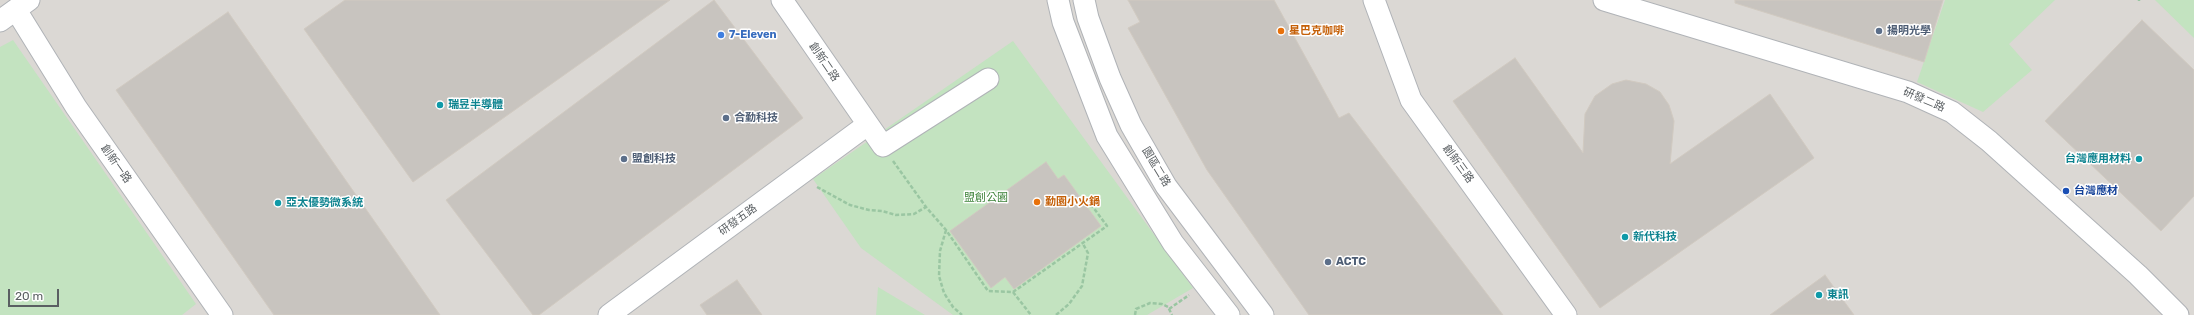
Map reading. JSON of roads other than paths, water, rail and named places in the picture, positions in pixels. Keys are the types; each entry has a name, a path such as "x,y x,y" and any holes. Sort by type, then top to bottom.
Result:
{"street":[{"name":"創新二路","path":"782,0 867,125 883,146 988,80"},
{"path":"1058,0 1066,29 1107,136 1173,243 1228,315"},
{"name":"園區二路","path":"1084,0 1088,18 1110,78 1135,132 1166,186 1264,315"},
{"name":"創新三路","path":"1374,0 1411,100 1566,315"},
{"name":"研發二路","path":"1604,0 1908,92 1952,112 1989,140 2138,274 2178,315"},
{"name":"創新一路","path":"15,10 76,106 222,315"},
{"name":"研發五路","path":"609,315 867,125"}],"place":[{"name":"星巴克咖啡","path":"1281,31"},
{"name":"揚明光學","path":"1879,31"},
{"name":"7-Eleven","path":"721,35"},
{"name":"瑞昱半導體","path":"440,105"},
{"name":"合勤科技","path":"726,118"},
{"name":"盟創科技","path":"624,159"},
{"name":"台灣應用材料","path":"2139,159"},
{"name":"台灣應材","path":"2066,191"},
{"name":"勤園小火鍋","path":"1037,202"},
{"name":"亞太優勢微系統","path":"278,203"},
{"name":"新代科技","path":"1625,237"},
{"name":"ACTC","path":"1328,262"},
{"name":"東訊","path":"1819,295"}],"park label":[{"name":"盟創公園","path":"986,198"}]}
